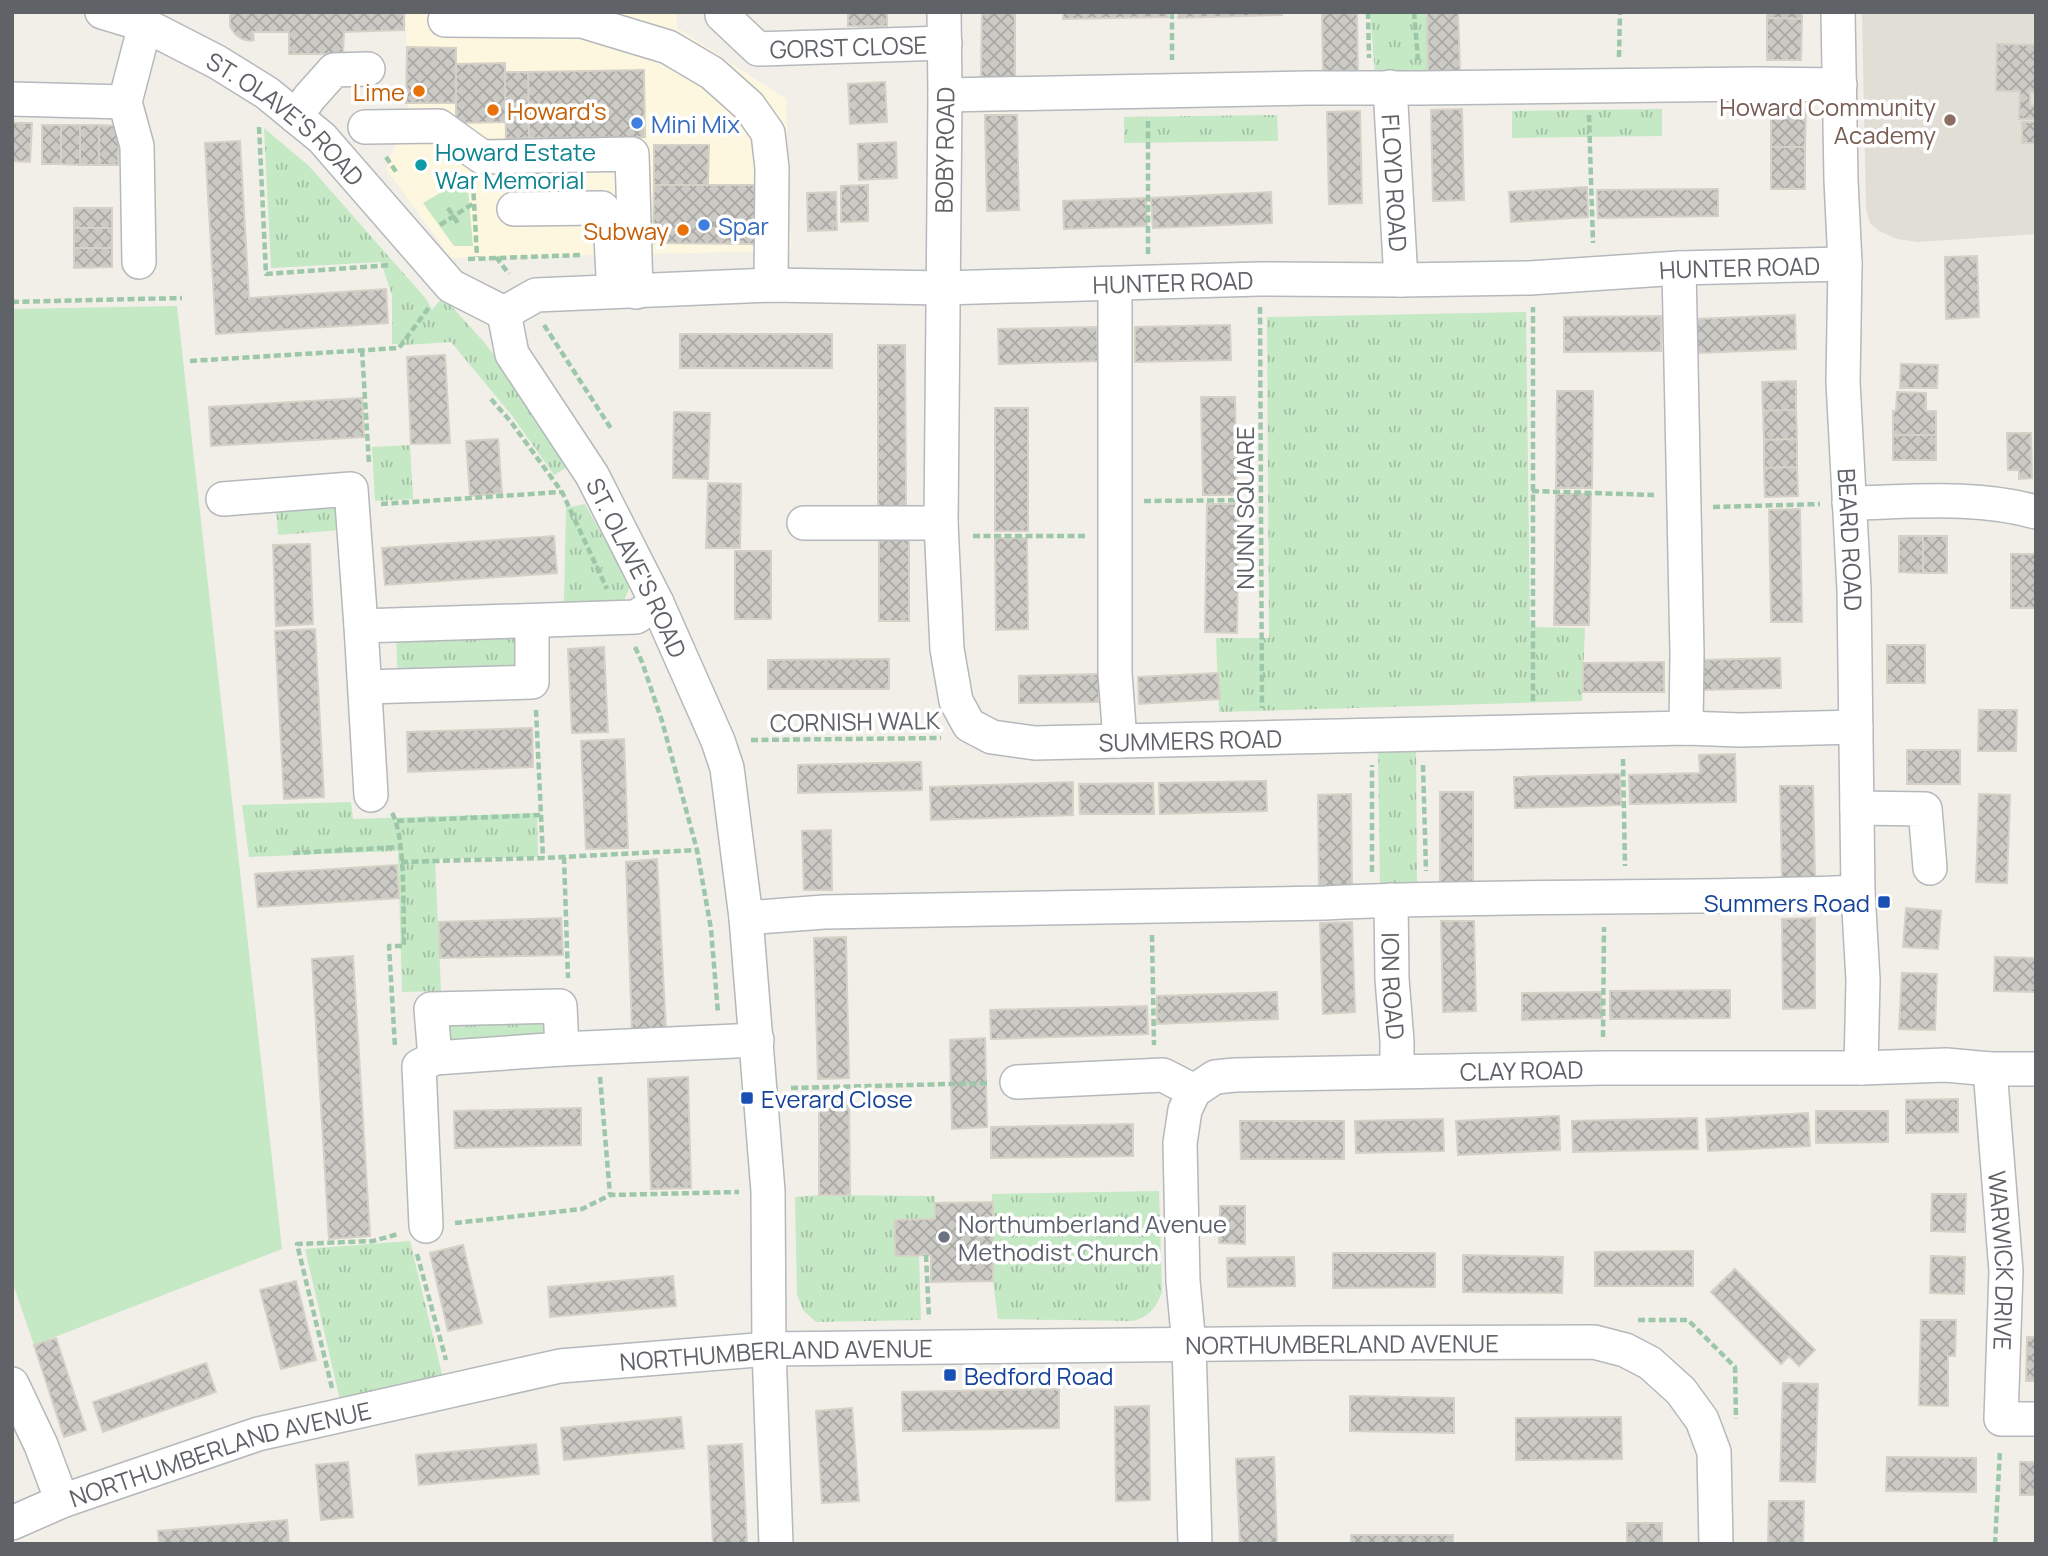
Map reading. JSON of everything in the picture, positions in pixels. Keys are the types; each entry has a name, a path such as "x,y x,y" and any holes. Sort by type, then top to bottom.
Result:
{"street":[{"name":"ST. OLAVE'S ROAD","path":"102,12 145,25 217,62 267,93 322,138 437,286 451,286 516,306 512,354 592,475 657,603 718,741 727,768 746,918 761,1089 768,1191 769,1349"},
{"name":"BEARD ROAD","path":"1838,12 1846,264 1843,382 1854,589 1857,892 1863,980 1861,1068"},
{"name":"GORST CLOSE","path":"722,15 758,49 944,28"},
{"path":"445,20 582,21 668,47 712,73 749,106 768,133 772,168 771,285"},
{"path":"139,262 137,146 125,103 145,25"},
{"name":"BOBY ROAD","path":"943,288 944,28"},
{"path":"296,117 334,70 368,69"},
{"path":"945,95 1160,90 1840,85"},
{"name":"FLOYD ROAD","path":"1393,88 1401,280"},
{"path":"12,99 125,103"},
{"path":"365,127 439,126 482,157 632,155 625,292"},
{"path":"514,209 602,208 610,217 612,255 625,292"},
{"name":"HUNTER ROAD","path":"516,306 537,295 771,285 943,288 1259,279 1530,278 1679,268 1846,264"},
{"path":"1679,268 1687,653 1686,728"},
{"path":"1115,284 1115,673 1120,741"},
{"name":"SUMMERS ROAD","path":"943,288 942,529 947,649 956,701 969,725 992,737 1035,743 1686,728 1740,730 1856,727"},
{"path":"223,499 351,489 371,795"},
{"path":"1849,503 1967,502 2014,506 2036,512"},
{"path":"804,523 942,529"},
{"path":"361,626 636,617 657,603"},
{"path":"365,687 532,682 532,621"},
{"path":"1857,808 1925,809 1930,868"},
{"path":"746,918 824,912 1381,900 1776,896 1857,892"},
{"name":"ION ROAD","path":"1381,900 1392,979 1397,1041 1396,1071"},
{"path":"426,1226 427,1062 431,1009 560,1006 562,1049"},
{"path":"427,1062 562,1049 757,1040"},
{"name":"CLAY ROAD","path":"1194,1091 1215,1077 1235,1075 1946,1065 2036,1069"},
{"name":"WARWICK DRIVE","path":"1990,1069 2006,1271 2001,1419"},
{"path":"1017,1083 1163,1075 1194,1091 1185,1110 1180,1143 1183,1281 1189,1345 1195,1544"},
{"name":"NORTHUMBERLAND AVENUE","path":"12,1523 62,1501 257,1434 560,1366 769,1349 1594,1342 1626,1350 1650,1363 1681,1391 1702,1420 1714,1452 1716,1544"},
{"path":"769,1349 776,1544"},
{"path":"12,1384 41,1445 62,1501"},
{"path":"2001,1419 2036,1419"}],"path":[{"path":"1148,283 1160,90 1172,12"},
{"name":"FLOYD ROAD","path":"1367,12 1393,88"},
{"name":"FLOYD ROAD","path":"1393,88 1414,12"},
{"path":"1594,274 1604,86 1620,12"},
{"path":"258,116 266,274 402,264"},
{"path":"477,257 473,174 482,157"},
{"path":"436,227 474,203"},
{"path":"448,208 459,225"},
{"path":"190,361 399,348 437,286 459,260 477,257 612,255"},
{"path":"496,257 516,306 612,430"},
{"path":"1530,278 1533,302 1534,732"},
{"name":"NUNN SQUARE","path":"1259,279 1262,737"},
{"path":"12,302 182,298"},
{"path":"362,350 369,466"},
{"path":"491,399 562,492 642,662 662,721 697,850 710,929 720,1041"},
{"path":"1532,491 1683,502 1849,503"},
{"path":"352,506 562,492"},
{"path":"1115,501 1261,500"},
{"path":"942,529 1115,537"},
{"path":"532,682 535,692 543,858"},
{"path":"1603,1068 1623,730"},
{"path":"1423,734 1427,900"},
{"name":"ION ROAD","path":"1372,736 1381,900"},
{"name":"CORNISH WALK","path":"718,741 992,737"},
{"path":"371,795 386,802 397,821 400,847 404,946 389,946 395,1049 427,1062"},
{"path":"397,821 541,815"},
{"path":"293,853 400,847"},
{"path":"401,862 697,850"},
{"path":"560,1006 569,999 564,857"},
{"path":"1151,906 1155,1075"},
{"path":"597,1047 610,1195"},
{"path":"761,1089 1017,1083"},
{"path":"339,1416 297,1244 373,1241 426,1226 582,1209 610,1195 768,1191"},
{"path":"426,1226 414,1243 454,1390"},
{"path":"926,1255 931,1347"},
{"path":"1632,1320 1688,1320 1735,1367 1737,1430"},
{"path":"1995,1544 2001,1419"}],"shaded area":[{"path":"406,12 676,12 677,28 786,99 791,251 451,258 386,169 408,110"},
{"name":"Howard Community Academy","path":"1862,12 2036,12 2036,234 1918,242 1897,239 1879,231 1870,223 1866,209"}],"green space":[{"path":"1370,12 1427,12 1428,72 1375,74"},
{"path":"1662,109 1662,136 1512,138 1512,111"},
{"path":"1277,115 1278,141 1124,143 1124,117"},
{"path":"264,128 309,166 427,300 432,310 443,297 484,342 515,382 566,468 554,475 513,417 451,342 392,344 392,295 381,262 271,268"},
{"path":"467,177 473,246 454,246 423,203"},
{"path":"177,306 282,1249 34,1345 12,1281 12,309"},
{"path":"1526,312 1530,627 1585,628 1582,701 1219,712 1216,638 1269,638 1267,317"},
{"path":"410,445 413,499 375,501 372,447"},
{"path":"338,501 340,530 278,535 276,507"},
{"path":"585,504 630,586 623,603 564,603 566,508"},
{"path":"523,630 525,671 398,678 396,637"},
{"path":"1416,749 1417,884 1380,884 1378,750"},
{"path":"351,802 353,819 537,813 538,857 435,859 441,991 402,992 398,851 249,857 242,805"},
{"path":"548,1014 549,1042 446,1047 445,1019"},
{"path":"1159,1191 1162,1292 1148,1314 1133,1321 998,1319 993,1281 992,1194"},
{"path":"935,1196 935,1219 895,1220 895,1255 919,1255 921,1320 816,1322 803,1310 797,1294 795,1197"},
{"path":"410,1241 443,1378 340,1400 305,1249"}],"building":[{"path":"404,12 404,30 344,32 343,54 289,54 289,32 253,32 254,40 250,41 235,34 230,27 230,13"},
{"path":"848,12 887,12 887,26 848,26"},
{"path":"982,12 1015,12 1015,82 981,82"},
{"path":"1063,12 1168,12 1168,17 1063,19"},
{"path":"1178,12 1282,12 1282,15 1178,18"},
{"path":"1322,12 1357,12 1358,75 1323,76"},
{"path":"1427,12 1458,12 1460,71 1428,72"},
{"path":"1767,12 1802,12 1802,19 1767,18"},
{"path":"1767,18 1802,19 1801,60 1767,60"},
{"path":"1997,44 2036,45 2036,92 2030,92 2030,105 2036,106 2036,119 2019,119 2020,91 1996,91"},
{"path":"407,47 456,48 456,103 406,103"},
{"path":"505,63 506,122 456,123 456,64"},
{"path":"644,70 645,137 529,138 528,72"},
{"path":"505,72 528,72 529,138 506,139"},
{"path":"885,82 887,122 850,124 848,84"},
{"path":"1771,106 1806,106 1805,147 1771,147"},
{"path":"1462,109 1464,200 1433,201 1431,110"},
{"path":"1360,111 1362,203 1329,204 1327,112"},
{"path":"985,115 1017,115 1019,210 987,211"},
{"path":"2022,122 2036,122 2036,143 2022,143"},
{"path":"12,123 32,123 30,162 12,161"},
{"path":"42,125 61,125 61,164 42,164"},
{"path":"61,125 80,125 80,165 61,164"},
{"path":"80,125 99,125 99,165 80,165"},
{"path":"99,125 119,126 118,165 99,165"},
{"path":"240,141 249,298 386,289 388,323 216,334 205,143"},
{"path":"896,142 897,178 859,180 858,144"},
{"path":"654,145 709,145 708,185 654,185"},
{"path":"1771,147 1805,147 1805,189 1771,189"},
{"name":"Spar","path":"654,185 756,185 755,244 653,243"},
{"path":"868,185 868,221 841,222 841,186"},
{"path":"1587,187 1588,217 1511,222 1509,192"},
{"path":"1718,189 1718,216 1598,218 1597,190"},
{"path":"836,192 837,230 808,231 807,193"},
{"path":"1271,192 1272,223 1153,228 1151,198"},
{"path":"1146,198 1147,226 1064,229 1063,201"},
{"path":"74,208 112,208 112,228 74,228"},
{"path":"74,228 112,228 112,248 74,248"},
{"path":"74,248 112,248 112,267 74,268"},
{"path":"1977,256 1979,317 1946,319 1945,257"},
{"path":"1795,315 1796,349 1697,353 1696,319"},
{"path":"1661,316 1661,351 1564,352 1564,317"},
{"path":"1230,325 1231,360 1135,362 1135,327"},
{"path":"1097,327 1098,361 999,364 998,329"},
{"path":"680,334 832,334 832,368 680,368"},
{"path":"878,345 905,345 906,506 878,506"},
{"path":"445,355 450,443 411,444 407,357"},
{"path":"1901,364 1938,365 1937,388 1900,388"},
{"path":"1796,381 1796,410 1763,411 1762,382"},
{"path":"1557,391 1593,391 1592,488 1556,488"},
{"path":"1897,392 1926,393 1926,411 1936,411 1936,435 1893,435 1893,411 1896,411"},
{"path":"1201,397 1235,397 1237,495 1203,495"},
{"path":"362,398 364,437 211,446 209,407"},
{"path":"995,408 1028,408 1028,531 995,531"},
{"path":"1796,410 1797,439 1764,440 1763,411"},
{"path":"674,412 710,413 708,479 673,478"},
{"path":"2007,433 2031,433 2032,478 2019,479 2019,470 2008,470"},
{"path":"1893,435 1936,435 1936,460 1893,460"},
{"path":"498,439 502,493 470,496 466,441"},
{"path":"1797,439 1797,467 1764,468 1764,440"},
{"path":"1797,467 1798,496 1765,497 1764,468"},
{"path":"708,483 741,484 740,548 706,548"},
{"path":"1556,494 1591,494 1589,625 1554,625"},
{"path":"1207,504 1239,504 1237,633 1205,632"},
{"path":"1800,509 1802,622 1771,622 1769,510"},
{"path":"554,536 557,573 385,585 382,548"},
{"path":"1899,536 1923,536 1923,573 1899,572"},
{"path":"1923,536 1947,536 1947,573 1923,573"},
{"path":"995,538 1027,538 1028,629 996,630"},
{"path":"879,540 909,540 909,621 879,621"},
{"path":"310,544 313,624 276,626 273,545"},
{"path":"735,551 771,551 771,619 735,619"},
{"path":"2011,554 2036,554 2036,608 2011,608"},
{"path":"315,629 324,797 284,799 275,631"},
{"path":"1887,645 1925,645 1925,683 1887,683"},
{"path":"604,647 608,732 572,733 568,649"},
{"path":"1780,658 1781,688 1701,690 1700,660"},
{"path":"889,659 889,689 768,689 768,660"},
{"path":"1664,662 1664,692 1583,692 1583,663"},
{"path":"1218,673 1220,699 1139,704 1138,677"},
{"path":"1099,674 1099,702 1019,703 1019,676"},
{"path":"1979,710 2017,710 2016,751 1978,751"},
{"path":"532,728 533,767 408,772 407,732"},
{"path":"624,739 628,848 586,849 581,741"},
{"path":"1907,750 1960,750 1960,784 1907,784"},
{"path":"1735,754 1736,802 1630,804 1629,775 1700,773 1699,755"},
{"path":"921,762 922,790 798,793 798,765"},
{"path":"1620,774 1621,805 1515,808 1514,777"},
{"path":"1266,781 1267,811 1160,814 1159,783"},
{"path":"1073,782 1073,815 931,820 930,787"},
{"path":"1153,783 1154,814 1080,814 1079,784"},
{"path":"1780,786 1813,786 1815,877 1782,878"},
{"path":"1440,792 1473,792 1473,885 1440,885"},
{"path":"1351,794 1352,888 1319,888 1318,795"},
{"path":"1979,794 2010,795 2007,883 1976,882"},
{"path":"831,830 832,890 804,890 802,831"},
{"path":"657,859 666,1030 632,1030 626,862"},
{"path":"397,865 399,898 258,907 255,874"},
{"path":"1906,908 1941,911 1938,949 1903,947"},
{"path":"561,918 563,955 440,958 439,922"},
{"path":"1815,918 1815,1008 1783,1009 1782,919"},
{"path":"1441,921 1474,921 1476,1011 1443,1012"},
{"path":"1352,922 1355,1012 1323,1014 1320,923"},
{"path":"846,937 849,1078 818,1079 814,938"},
{"path":"353,956 370,1236 329,1239 312,959"},
{"path":"1995,957 2036,958 2036,992 1994,991"},
{"path":"1902,973 1937,974 1935,1030 1899,1029"},
{"path":"1730,990 1730,1018 1610,1019 1610,991"},
{"path":"1277,992 1278,1019 1157,1024 1157,996"},
{"path":"1601,992 1602,1018 1522,1020 1522,993"},
{"path":"1147,1006 1148,1034 991,1039 990,1010"},
{"path":"985,1038 987,1127 952,1129 950,1040"},
{"path":"688,1077 691,1188 651,1189 648,1079"},
{"path":"819,1098 849,1098 850,1195 819,1195"},
{"path":"1958,1099 1958,1132 1906,1133 1906,1100"},
{"path":"581,1108 581,1145 455,1148 454,1111"},
{"path":"1816,1111 1888,1111 1888,1142 1816,1143"},
{"path":"1808,1113 1810,1146 1708,1151 1706,1119"},
{"path":"1559,1116 1560,1150 1458,1155 1456,1121"},
{"path":"1697,1118 1698,1149 1573,1152 1572,1121"},
{"path":"1443,1119 1444,1151 1356,1153 1355,1121"},
{"path":"1240,1121 1344,1121 1344,1159 1241,1159"},
{"path":"1133,1124 1133,1156 991,1158 991,1127"},
{"path":"1932,1194 1966,1194 1965,1232 1931,1231"},
{"name":"Northumberland Avenue Methodist Church","path":"993,1202 993,1281 931,1282 931,1255 895,1256 895,1220 935,1219 935,1203"},
{"path":"1220,1206 1245,1206 1245,1244 1219,1243"},
{"path":"463,1245 482,1323 448,1331 430,1253"},
{"path":"1693,1251 1693,1286 1595,1286 1595,1252"},
{"path":"1333,1253 1435,1253 1435,1287 1333,1288"},
{"path":"1463,1255 1563,1257 1562,1293 1463,1292"},
{"path":"1931,1256 1965,1257 1964,1294 1930,1293"},
{"path":"1294,1257 1295,1286 1228,1287 1227,1258"},
{"path":"1735,1269 1815,1350 1799,1366 1789,1356 1781,1364 1711,1292"},
{"path":"673,1276 676,1306 550,1317 548,1287"},
{"path":"296,1281 316,1360 281,1369 260,1290"},
{"path":"1921,1320 1956,1320 1955,1356 1948,1356 1948,1406 1919,1405"},
{"path":"2027,1337 2036,1337 2036,1381 2026,1381"},
{"path":"56,1338 86,1430 64,1437 34,1345"},
{"path":"206,1363 216,1392 103,1432 93,1402"},
{"path":"1783,1383 1818,1384 1815,1482 1780,1481"},
{"path":"1059,1389 1059,1428 903,1431 902,1392"},
{"path":"1350,1396 1454,1398 1454,1433 1350,1431"},
{"path":"1149,1406 1150,1500 1116,1501 1115,1407"},
{"path":"852,1408 859,1501 822,1503 816,1411"},
{"path":"681,1417 684,1448 564,1460 561,1428"},
{"path":"1621,1417 1622,1459 1516,1460 1516,1418"},
{"path":"536,1444 539,1474 419,1485 416,1455"},
{"path":"742,1444 747,1544 713,1544 708,1446"},
{"path":"1274,1457 1277,1544 1240,1544 1236,1459"},
{"path":"1887,1457 1976,1458 1976,1492 1886,1491"},
{"path":"348,1462 353,1517 321,1520 316,1465"},
{"path":"2020,1462 2036,1462 2036,1495 2020,1495"},
{"path":"1769,1501 1804,1501 1803,1544 1768,1544"},
{"path":"287,1520 289,1544 159,1544 158,1531"},
{"path":"1627,1523 1662,1523 1662,1544 1627,1544"},
{"path":"1351,1535 1453,1535 1453,1544 1351,1544"}],"place":[{"name":"Lime","path":"419,91"},
{"name":"Howard's","path":"493,110"},
{"name":"Howard Community Academy","path":"1950,120"},
{"name":"Mini Mix","path":"637,123"},
{"name":"Howard Estate War Memorial","path":"421,165"},
{"name":"Spar","path":"704,225"},
{"name":"Subway","path":"683,230"},
{"name":"Summers Road","path":"1884,902"},
{"name":"Everard Close","path":"747,1098"},
{"name":"Northumberland Avenue Methodist Church","path":"944,1237"},
{"name":"Bedford Road","path":"950,1375"}]}
